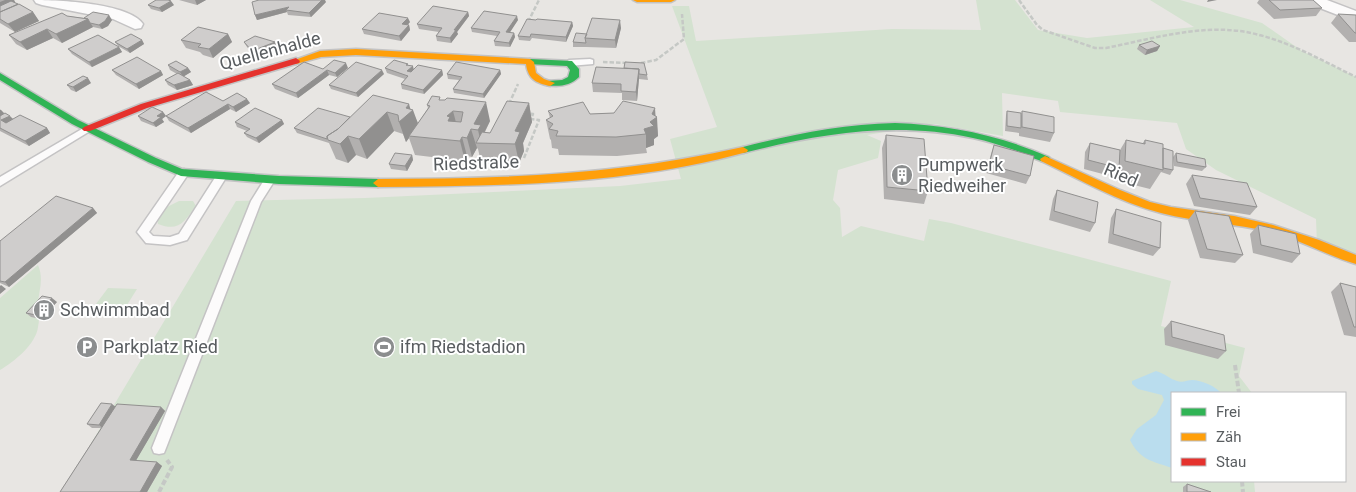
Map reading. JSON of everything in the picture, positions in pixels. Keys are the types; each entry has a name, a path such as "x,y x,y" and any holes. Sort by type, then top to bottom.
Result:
{"street":[{"path":"42,0 118,15 135,24"},
{"path":"638,0 671,0"},
{"path":"1314,0 1356,17"},
{"name":"Quellenhalde","path":"87,129 144,106 320,54 356,52 569,63"},
{"path":"530,62 531,70 540,81 557,84 565,83 574,76 575,70 569,63"},
{"name":"Riedstraße","path":"0,76 31,97 87,129 149,159 184,173 270,180 392,184 516,180 673,166 818,133 872,127"},
{"name":"Ried","path":"872,127 919,129 960,134 1000,142 1043,158 1106,189 1150,206 1169,211 1256,224 1307,239 1356,260"}],"lane":[{"path":"569,63 590,62"},
{"path":"0,182 87,129"},
{"path":"184,173 143,232 150,240 170,241 183,237 222,176"},
{"path":"158,448 256,202 270,180"}],"path":[{"path":"526,24 539,0"},
{"path":"1019,0 1037,25 1043,30 1095,48 1106,48 1199,32 1220,30 1245,32 1284,43 1356,78"},
{"path":"637,63 656,60 684,39 682,18"},
{"path":"590,62 628,63"},
{"path":"506,110 521,77"},
{"path":"516,180 539,120 531,118 533,114 524,112"},
{"path":"1235,365 1239,392"},
{"path":"158,448 172,467 159,492"}],"green space":[{"path":"976,0 1015,0 1038,30 1087,38 1194,27 1150,0 1180,0 1262,23 1302,51 1356,77 1356,263 1317,245 1316,219 1216,170 1186,149 1177,123 1060,112 1058,101 1002,93 1003,136 935,124 867,135 881,141 878,158 838,170 833,200 840,208 842,237 861,226 924,241 929,219 951,223 1171,281 1161,326 1245,348 1239,376 1251,392 1171,392 1171,482 1254,482 1255,492 62,492 236,201 365,198 620,186 681,179 670,139 717,127 672,6 689,6 696,41 892,29 981,30"},
{"path":"179,201 193,201 196,206 184,221 176,226 171,227 158,224 157,217 163,209"},
{"path":"38,265 41,280 38,303 39,321 36,333 24,352 0,370 0,298"},
{"path":"108,288 137,289 127,305 96,304"}],"water":[{"path":"1156,371 1179,382 1193,380 1205,383 1220,392 1171,392 1171,468 1142,456 1130,440 1137,429 1156,415 1164,400 1162,395 1138,389 1132,384 1132,381"}],"building":[{"path":"156,0 171,1 159,8 148,5"},
{"path":"259,0 322,0 309,13 286,10 289,7 255,15 252,2"},
{"path":"1269,0 1313,0 1322,8 1280,10"},
{"path":"11,1 18,4 0,12 0,6"},
{"path":"19,4 33,12 8,24 0,19 0,12"},
{"path":"433,6 468,12 450,38 436,36 442,28 417,24"},
{"path":"484,11 517,16 506,32 514,33 509,43 494,41 500,32 471,28"},
{"path":"93,12 109,15 99,25 90,23 88,19 84,18"},
{"path":"62,13 67,16 88,19 56,34 47,29 20,42 9,35"},
{"path":"379,13 408,18 402,24 409,25 399,36 362,29"},
{"path":"1338,14 1356,15 1356,33 1355,33"},
{"path":"592,18 620,20 615,40 585,38"},
{"path":"527,19 572,22 566,37 531,34 530,37 518,36"},
{"path":"198,27 228,34 209,49 198,47 201,44 181,40"},
{"path":"576,33 587,34 585,38 586,43 573,42"},
{"path":"131,34 142,40 127,49 115,42"},
{"path":"98,35 119,47 89,62 68,49"},
{"path":"255,36 275,42 252,51 244,42"},
{"path":"1152,41 1160,46 1147,50 1139,45"},
{"path":"137,57 161,71 136,84 112,70"},
{"path":"334,60 346,63 335,73 327,70 296,93 272,84 304,62 323,69"},
{"path":"394,60 413,66 407,71 411,72 418,65 442,70 423,90 401,84 408,76 385,68"},
{"path":"176,61 188,68 180,72 168,65"},
{"path":"356,62 382,70 356,93 329,85"},
{"path":"456,62 500,70 483,94 453,89 462,77 447,74"},
{"path":"625,62 644,63 647,75 639,74 639,69 624,68"},
{"path":"596,67 639,69 636,92 621,91 621,84 592,83"},
{"path":"178,73 190,80 174,85 165,80"},
{"path":"83,76 88,78 73,87 67,85"},
{"path":"206,92 223,101 237,93 247,99 233,107 228,104 188,128 166,116"},
{"path":"373,95 409,104 406,108 413,110 399,122 398,115 387,112 359,139 348,136 340,144 328,140 327,136 338,129"},
{"path":"432,96 440,97 439,100 447,98 486,102 474,124 481,125 478,130 471,129 467,138 462,137 460,141 409,136 430,106 427,105","holes":["453,111 463,112 461,122 448,121 450,117 447,116"]},
{"path":"507,101 529,103 515,131 520,132 515,144 476,143 482,132 490,133"},
{"path":"623,101 655,108 652,114 657,117 650,122 654,126 644,129 646,134 616,137 556,136 558,131 549,129 553,124 546,120 553,116 548,111 583,102 590,114 614,113"},
{"path":"152,107 163,112 157,116 161,117 153,123 138,116"},
{"path":"255,108 282,120 256,138 244,133 250,129 235,122"},
{"path":"318,108 350,117 338,129 327,136 327,139 294,128"},
{"path":"1007,111 1021,113 1021,128 1007,126"},
{"path":"1022,111 1054,117 1054,133 1022,127"},
{"path":"5,113 10,116 1,120 6,123 20,115 47,128 25,141 0,128 0,116"},
{"name":"Pumpwerk Riedweiher","path":"886,135 924,139 928,191 887,187"},
{"path":"1126,140 1145,144 1145,140 1163,144 1163,170 1125,161"},
{"path":"1090,143 1120,150 1119,168 1088,160"},
{"path":"994,145 1034,156 1030,176 989,165"},
{"path":"1163,148 1173,151 1173,170 1163,168"},
{"path":"395,153 412,155 405,166 389,164"},
{"path":"1176,153 1205,159 1206,167 1177,162"},
{"path":"1192,175 1247,183 1257,207 1200,198"},
{"path":"1057,190 1098,202 1095,223 1054,211"},
{"path":"56,196 93,208 5,282 0,281 0,241"},
{"path":"1116,209 1161,222 1160,248 1113,234"},
{"path":"1195,211 1229,216 1243,255 1207,249"},
{"path":"1258,225 1296,234 1300,254 1261,245"},
{"path":"1340,283 1356,287 1356,327 1354,327"},
{"path":"42,296 52,298 36,315 26,313"},
{"path":"1171,321 1224,335 1226,351 1172,337"},
{"path":"101,403 112,404 99,425 87,424"},
{"path":"117,404 161,407 130,460 157,462 140,492 60,492"},
{"path":"1187,484 1211,492 1187,492"}],"traffic: fast":[{"path":"530,62 569,63 575,69 574,77 569,81 550,83"},
{"path":"0,76 75,122 152,160 181,172 279,180 378,183"},
{"path":"743,150 831,131 895,126 947,130 972,135 998,141 1045,159"}],"traffic: slow":[{"path":"637,0 671,0"},
{"path":"296,61 320,54 356,52 530,62 532,74 541,81 550,83"},
{"path":"378,183 516,181 608,174 653,168 743,150"},
{"path":"1045,159 1116,193 1161,209 1259,225 1329,248 1356,260"}],"traffic: jam":[{"path":"87,129 144,106 296,61"}],"place":[{"name":"Pumpwerk Riedweiher","path":"902,175"},
{"name":"Schwimmbad","path":"44,310"},
{"name":"Parkplatz Ried","path":"87,347"},
{"name":"ifm Riedstadion","path":"384,347"}]}
